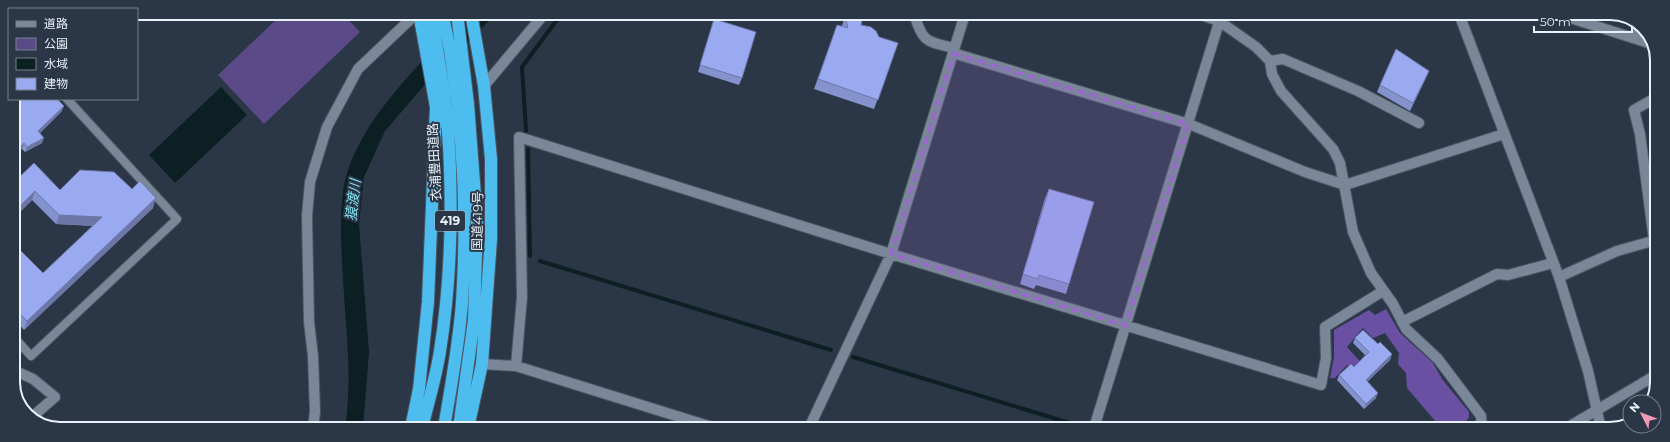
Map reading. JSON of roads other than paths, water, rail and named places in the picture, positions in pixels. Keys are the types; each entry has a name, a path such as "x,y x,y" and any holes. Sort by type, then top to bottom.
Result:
{"highway":[{"name":"419","path":"412,422 419,389 428,302 436,107 420,20"},
{"name":"衣浦豊田道路","path":"423,422 440,352 447,286 450,232 450,169 443,85 432,20"},
{"name":"衣浦豊田道路","path":"443,20 452,64 459,123 463,203 462,303 445,422"},
{"name":"419","path":"458,20 468,104 477,222 474,320 460,422"},
{"name":"国道419号","path":"469,422 482,364 491,239 491,159 484,86 472,20"}],"street":[{"path":"314,422 315,412 313,356 309,322 307,216 310,182 327,127 358,69 410,20"},
{"path":"484,86 540,20"},
{"path":"916,20 920,32 928,42 1189,124 1305,172 1345,185 1504,134"},
{"path":"812,422 891,254 963,20"},
{"path":"1096,422 1189,124 1219,20"},
{"path":"1224,20 1256,47 1270,61 1272,74 1281,90 1333,149 1340,163 1353,232 1371,273 1393,304 1406,329 1438,359 1481,416 1481,422"},
{"path":"1461,20 1575,323 1600,422"},
{"path":"1577,20 1646,42"},
{"path":"1633,38 1639,33"},
{"path":"1270,61 1283,59 1358,91 1419,123"},
{"path":"1650,101 1634,110 1640,134 1650,205"},
{"path":"516,366 522,297 519,137 891,254 1321,385 1326,358 1325,327 1383,291"},
{"path":"1559,277 1617,252 1650,242"},
{"path":"1402,322 1497,274 1508,275 1553,263"},
{"path":"482,364 516,366 696,422"},
{"path":"20,373 33,379 55,396 36,413"},
{"path":"1576,422 1650,378"}],"lane":[{"path":"20,344 31,356 177,219 68,100"}],"water":[{"name":"猿渡川","path":"462,20 490,20 427,82 385,131 364,177 359,224 369,352 363,422 346,422 349,378 341,230 343,192 349,167 360,142 375,118 392,95"},
{"path":"221,87 247,115 175,183 149,155"}],"waterway":[{"path":"526,131 522,67 557,20"},
{"path":"528,149 530,256"},
{"path":"540,261 831,350"},
{"path":"853,357 1066,422"}]}
